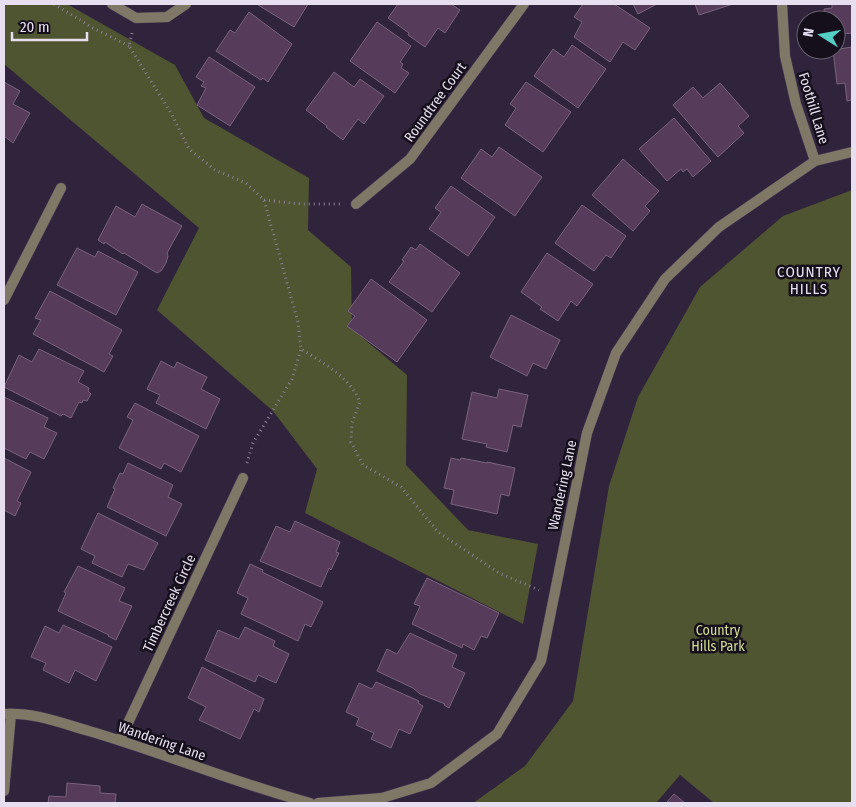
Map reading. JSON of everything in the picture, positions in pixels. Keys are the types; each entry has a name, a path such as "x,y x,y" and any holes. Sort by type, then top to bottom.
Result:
{"street":[{"path":"112,4 136,18 166,17 186,4"},
{"name":"Roundtree Court","path":"356,204 410,159 524,4"},
{"name":"Foothill Lane","path":"782,4 785,56 796,104 815,161"},
{"name":"Wandering Lane","path":"318,803 382,798 431,783 498,734 541,661 587,433 616,353 664,279 719,227 815,161 852,152"},
{"path":"4,300 61,188"},
{"name":"Timbercreek Circle","path":"120,740 243,478"},
{"path":"4,791 7,714"},
{"name":"Wandering Lane","path":"7,714 38,716 120,740 262,790 310,803"}],"path":[{"path":"54,4 93,28 129,46 171,114 189,149 215,170 246,183 264,200 298,322 301,349 292,379 253,443 243,478"},
{"path":"129,46 136,18"},
{"path":"264,200 300,204 356,204"},
{"path":"301,349 338,374 356,391 360,402 352,423 350,442 363,465 401,487 438,532 499,573 554,595"}],"green space":[{"path":"4,4 67,4 175,65 204,118 309,178 308,230 351,267 352,329 407,375 406,465 468,530 538,544 523,624 305,513 317,469 273,411 157,310 199,228 4,64"},
{"name":"Country Hills Park","path":"852,190 852,803 714,803 680,775 656,803 473,803 525,766 573,701 609,486 638,397 700,287 783,216"}],"building":[{"path":"259,4 308,4 294,27"},
{"path":"398,4 451,4 460,10 445,33 438,28 425,47 388,18"},
{"path":"583,4 614,4 650,28 635,50 623,42 610,62 574,37 582,22 574,17"},
{"path":"633,4 657,4 638,14"},
{"path":"695,4 733,4 699,15"},
{"path":"832,4 852,4 852,33 846,34 846,10 824,10 832,8"},
{"path":"249,12 292,44 268,82 263,78 261,80 216,51 230,30 235,33"},
{"path":"377,22 411,46 400,62 403,64 401,68 409,73 395,93 350,61"},
{"path":"572,45 606,69 578,108 534,76 553,49 564,57"},
{"path":"852,47 852,100 847,101 845,83 837,84 834,60 846,60 846,48"},
{"path":"209,57 255,87 230,126 197,105 206,88 201,86 204,82 196,77"},
{"path":"334,72 354,87 360,79 384,96 364,124 358,119 343,140 306,110"},
{"path":"4,82 20,91 13,104 30,113 13,143 4,136"},
{"path":"526,82 571,112 543,152 505,125 516,108 510,104"},
{"path":"720,83 749,116 738,126 744,133 718,157 673,105 693,87 703,98"},
{"path":"674,118 711,161 693,177 687,169 683,172 681,169 667,181 639,149"},
{"path":"499,147 542,177 515,216 461,178 481,149 492,157"},
{"path":"623,159 659,191 645,206 650,211 633,231 592,195"},
{"path":"451,186 495,217 468,256 429,229 441,212 435,208"},
{"path":"142,204 182,226 167,253 166,263 161,271 157,273 105,242 104,244 98,240 116,206 135,217"},
{"path":"582,205 626,236 611,258 606,255 594,271 555,243"},
{"path":"420,244 460,273 432,312 389,282 404,261 402,260 411,247 416,250"},
{"path":"77,248 95,257 98,251 138,272 116,315 57,285"},
{"path":"547,253 593,284 577,306 571,301 558,321 540,309 542,307 521,292"},
{"path":"371,279 427,320 397,362 347,326 355,316 348,311"},
{"path":"50,291 122,330 109,354 113,356 104,372 33,334 41,320 35,318"},
{"path":"511,315 560,340 546,369 533,363 527,376 490,357"},
{"path":"39,349 84,371 78,382 89,388 88,391 91,394 87,401 79,402 71,418 63,414 61,416 4,387 19,355 32,362"},
{"path":"161,361 174,368 177,362 207,377 201,389 220,399 206,429 156,403 160,395 147,389"},
{"path":"499,389 528,395 521,427 513,425 507,452 486,447 487,444 462,439 472,392 497,398"},
{"path":"4,397 48,418 44,427 57,433 44,459 30,452 26,459 4,448"},
{"path":"135,403 199,436 181,472 164,463 161,469 119,448 133,420 127,417"},
{"path":"4,458 31,472 17,501 21,503 15,516 4,510"},
{"path":"451,458 487,462 515,468 509,496 501,494 497,514 451,504 454,490 444,488"},
{"path":"128,463 173,485 168,497 182,504 166,536 107,507 120,473 123,474"},
{"path":"98,513 158,543 144,570 128,564 122,577 92,563 95,556 81,549"},
{"path":"295,521 340,542 336,552 339,553 331,570 329,568 321,587 260,561 276,526 290,532"},
{"path":"250,564 263,570 262,572 323,602 311,627 305,624 298,641 241,614 248,598 237,593"},
{"path":"78,566 125,588 119,601 132,606 116,640 58,611 66,593 64,592"},
{"path":"427,578 499,613 487,638 481,636 474,650 463,644 462,648 412,624 420,606 414,604"},
{"path":"63,625 112,647 96,681 75,670 69,683 43,670 46,663 31,657 45,626 59,633"},
{"path":"245,627 275,641 273,646 289,654 276,683 258,675 255,682 205,660 218,630 239,639"},
{"path":"410,633 457,655 452,667 465,673 449,708 445,704 420,694 413,688 377,671 387,649 397,654"},
{"path":"202,667 264,699 259,712 254,709 240,739 199,720 206,707 188,698"},
{"path":"376,682 419,701 418,703 423,706 410,734 399,729 391,748 371,739 374,733 356,725 359,718 346,712 359,683 372,689"},
{"path":"67,783 100,786 100,793 116,794 115,803 48,803 49,796 66,797"},
{"path":"674,794 685,803 666,803"}],"district":[{"name":"COUNTRY HILLS","path":"809,280"}]}
